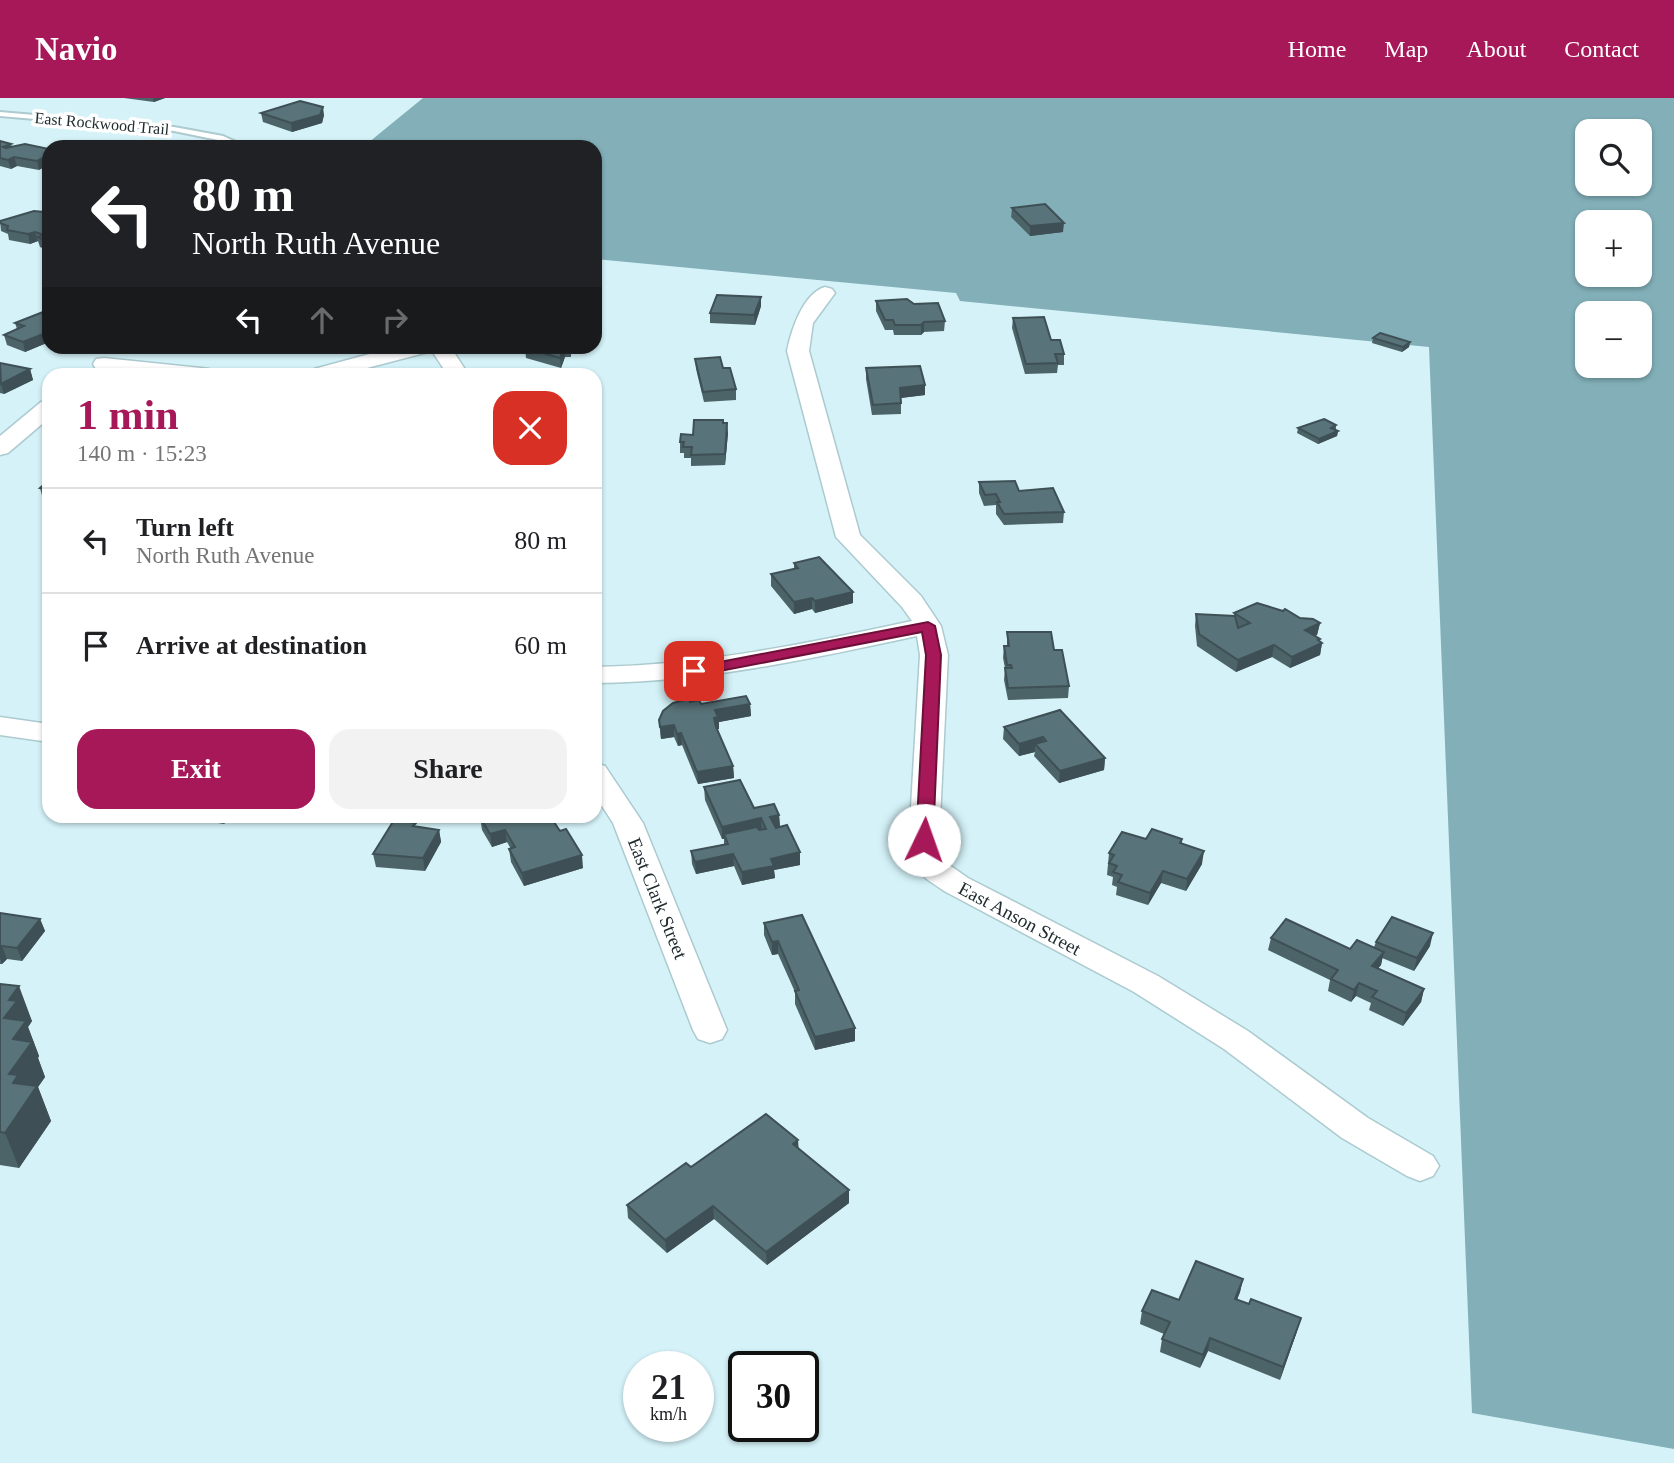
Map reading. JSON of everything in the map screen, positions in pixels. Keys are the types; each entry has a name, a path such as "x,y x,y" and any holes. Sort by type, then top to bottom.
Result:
{"street":[{"name":"East Anson Street","path":"825,293 803,323 798,351 848,537 912,602 928,626 934,655 924,840 930,867 957,885 1146,984 1236,1041 1355,1128 1420,1166"},
{"path":"98,368 115,354"},
{"path":"344,368 396,354"},
{"path":"0,448 42,413"},
{"path":"0,425 23,428"},
{"path":"602,675 646,675 735,665 928,626"},
{"path":"0,726 42,732"},
{"name":"East Clark Street","path":"602,783 628,822 710,1030"}],"lane":[{"name":"East Rockwood Trail","path":"0,114 174,130 225,140"}],"shaded area":[{"path":"423,98 1674,98 1674,1449 1472,1413 1429,347 960,301 956,293 602,260 602,140 372,140"}],"building":[{"path":"300,101 323,107 320,115 291,123 261,113"},
{"path":"0,141 11,144 3,147 6,148 25,144 42,148 42,158 37,161 14,157 8,160 0,158"},
{"path":"1045,204 1064,223 1030,226 1012,208"},
{"path":"34,211 42,212 42,234 7,230 8,226 0,221"},
{"path":"717,295 761,297 754,315 710,313"},
{"path":"907,299 914,304 938,303 945,321 895,325 893,320 885,320 876,301"},
{"path":"42,313 42,335 23,342 4,335 24,326 15,323"},
{"path":"1044,317 1051,340 1060,340 1064,354 1055,354 1058,363 1026,364 1013,318"},
{"path":"1380,333 1410,342 1403,347 1373,338"},
{"path":"546,354 561,354 560,358"},
{"path":"720,357 723,368 730,368 736,389 703,392 695,359"},
{"path":"0,363 30,369 1,384"},
{"path":"920,366 925,385 900,388 901,403 873,405 866,368"},
{"path":"1324,419 1336,425 1331,428 1338,431 1319,439 1298,428"},
{"path":"694,420 723,420 723,423 727,423 725,454 691,455 692,447 683,447 684,442 680,442 681,434 693,435"},
{"path":"1015,481 1019,491 1053,488 1064,512 1004,514 996,494 985,495 979,482"},
{"path":"819,557 853,592 815,601 812,598 794,602 771,574 798,568 794,563"},
{"path":"1257,603 1283,611 1285,609 1300,618 1313,619 1320,623 1305,630 1322,643 1292,657 1274,645 1238,660 1199,634 1196,614 1235,616 1238,628 1250,623 1234,613"},
{"path":"1007,632 1051,632 1054,650 1062,650 1069,686 1008,688 1005,668 1012,668 1007,665 1004,646 1009,646"},
{"path":"746,696 750,704 715,710 718,717 714,718 716,727 733,766 697,772 681,733 677,734 674,725 660,727 659,720 663,711 673,703 689,699 690,702 699,700 701,704"},
{"path":"1060,710 1105,758 1060,771 1035,744 1046,741 1043,737 1019,744 1004,727"},
{"path":"740,780 754,808 774,804 779,815 770,817 776,828 787,825 800,852 771,859 774,866 742,872 733,854 695,862 691,851 728,844 724,834 757,827 759,830 766,829 761,818 722,827 704,787"},
{"path":"392,823 416,823 413,826 439,830 423,858 373,854"},
{"path":"484,823 555,823 560,831 566,829 582,855 522,873 509,849 515,847 505,830 490,834"},
{"path":"1152,829 1182,839 1180,843 1204,851 1187,879 1163,871 1150,893 1118,882 1122,875 1113,872 1117,866 1109,863 1114,855 1109,853 1122,832 1146,839"},
{"path":"0,913 40,919 17,948 0,948"},
{"path":"802,915 855,1028 815,1037 795,991 799,990 778,941 772,942 764,923"},
{"path":"1392,917 1433,933 1417,958 1376,942"},
{"path":"1286,919 1350,949 1357,940 1384,952 1372,966 1424,989 1406,1013 1372,997 1377,991 1359,983 1354,990 1331,979 1338,970 1271,938"},
{"path":"0,984 19,986 9,1000 17,1001 4,1018 26,1021 13,1039 32,1042 9,1074 18,1075 13,1083 37,1086 5,1133 0,1132"},
{"path":"766,1114 798,1140 793,1144 849,1190 766,1252 713,1206 665,1240 627,1205 686,1163 691,1167"},
{"path":"1196,1261 1243,1279 1235,1299 1249,1304 1251,1299 1301,1318 1283,1367 1210,1338 1203,1355 1162,1339 1170,1322 1142,1311 1152,1290 1179,1300"}],"route":[{"path":"694,671 928,626 934,655 924,840"}]}
